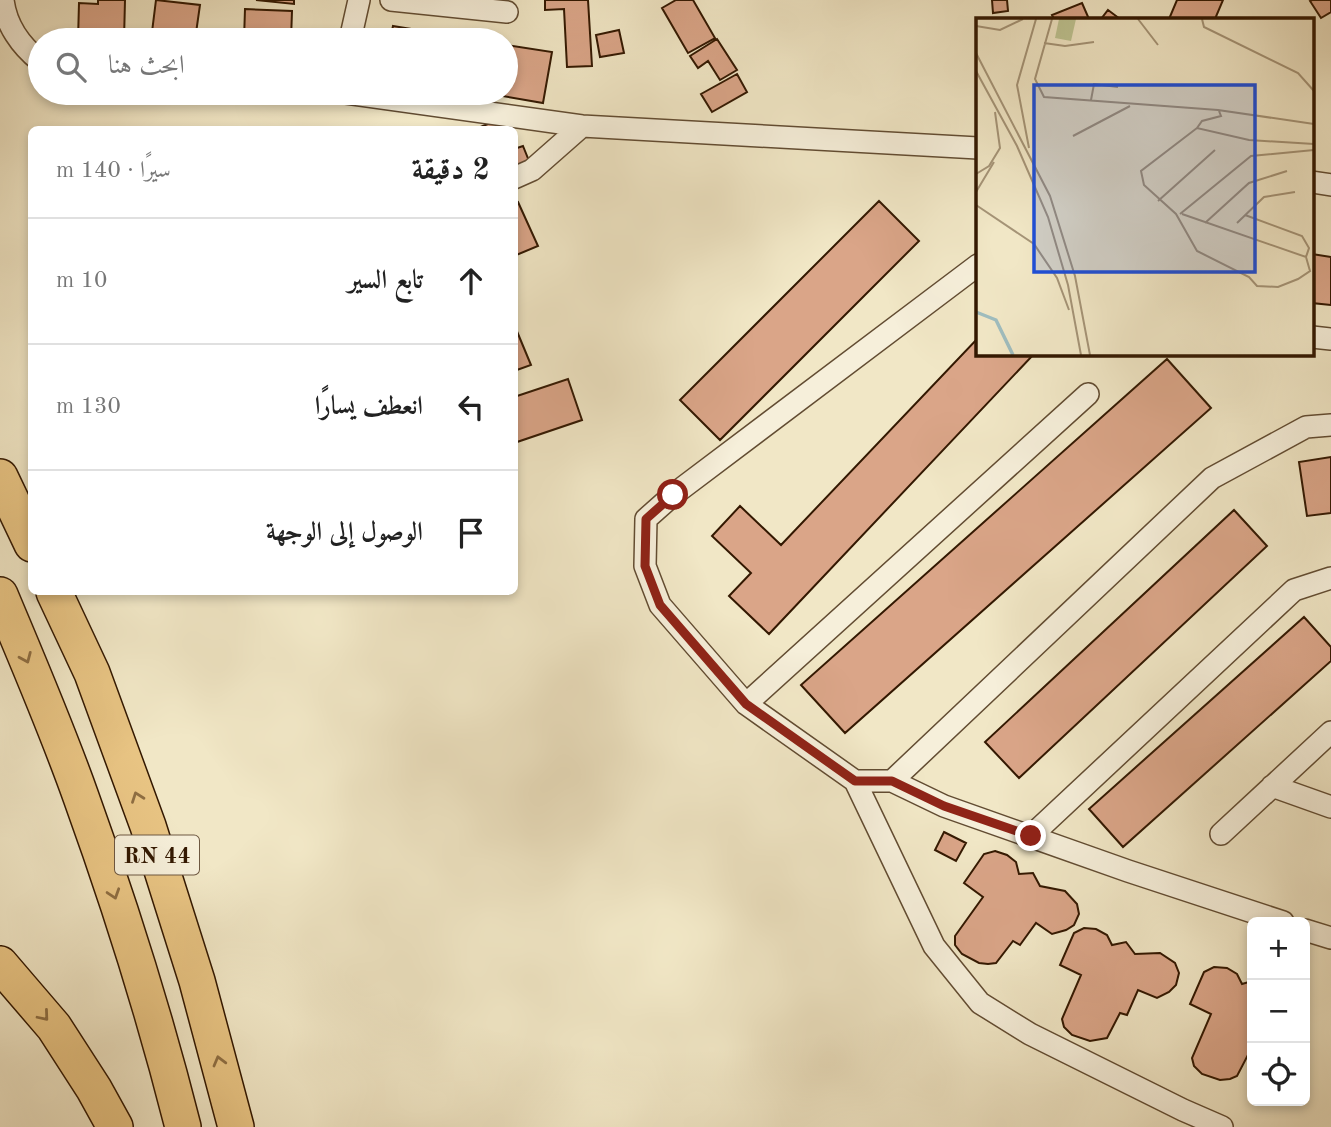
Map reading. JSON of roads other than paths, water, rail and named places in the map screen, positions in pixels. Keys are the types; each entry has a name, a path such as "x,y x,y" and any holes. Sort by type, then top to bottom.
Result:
{"highway":[{"path":"0,477 28,536"},
{"name":"RN 44","path":"0,595 81,796 164,1055 183,1127"},
{"name":"RN 44","path":"55,595 92,673 148,826 197,981 236,1127"},
{"path":"0,964 54,1027 115,1127"}],"street":[{"path":"3,0 11,27 28,50"},
{"path":"353,28 359,0"},
{"path":"391,0 507,12"},
{"path":"432,105 582,126 976,148"},
{"path":"518,176 532,170 582,126"},
{"path":"976,267 673,495 646,519 645,566 660,605 746,704 855,781 934,946 980,1003 1030,1034 1222,1127"},
{"path":"746,704 1088,394"},
{"path":"892,781 1212,478 1306,427 1331,425"},
{"path":"1031,836 1294,590 1331,578"},
{"path":"1221,834 1331,732"},
{"path":"855,781 892,781 944,806 1268,917"},
{"path":"1272,786 1331,807"},
{"path":"1310,932 1331,938"}]}
